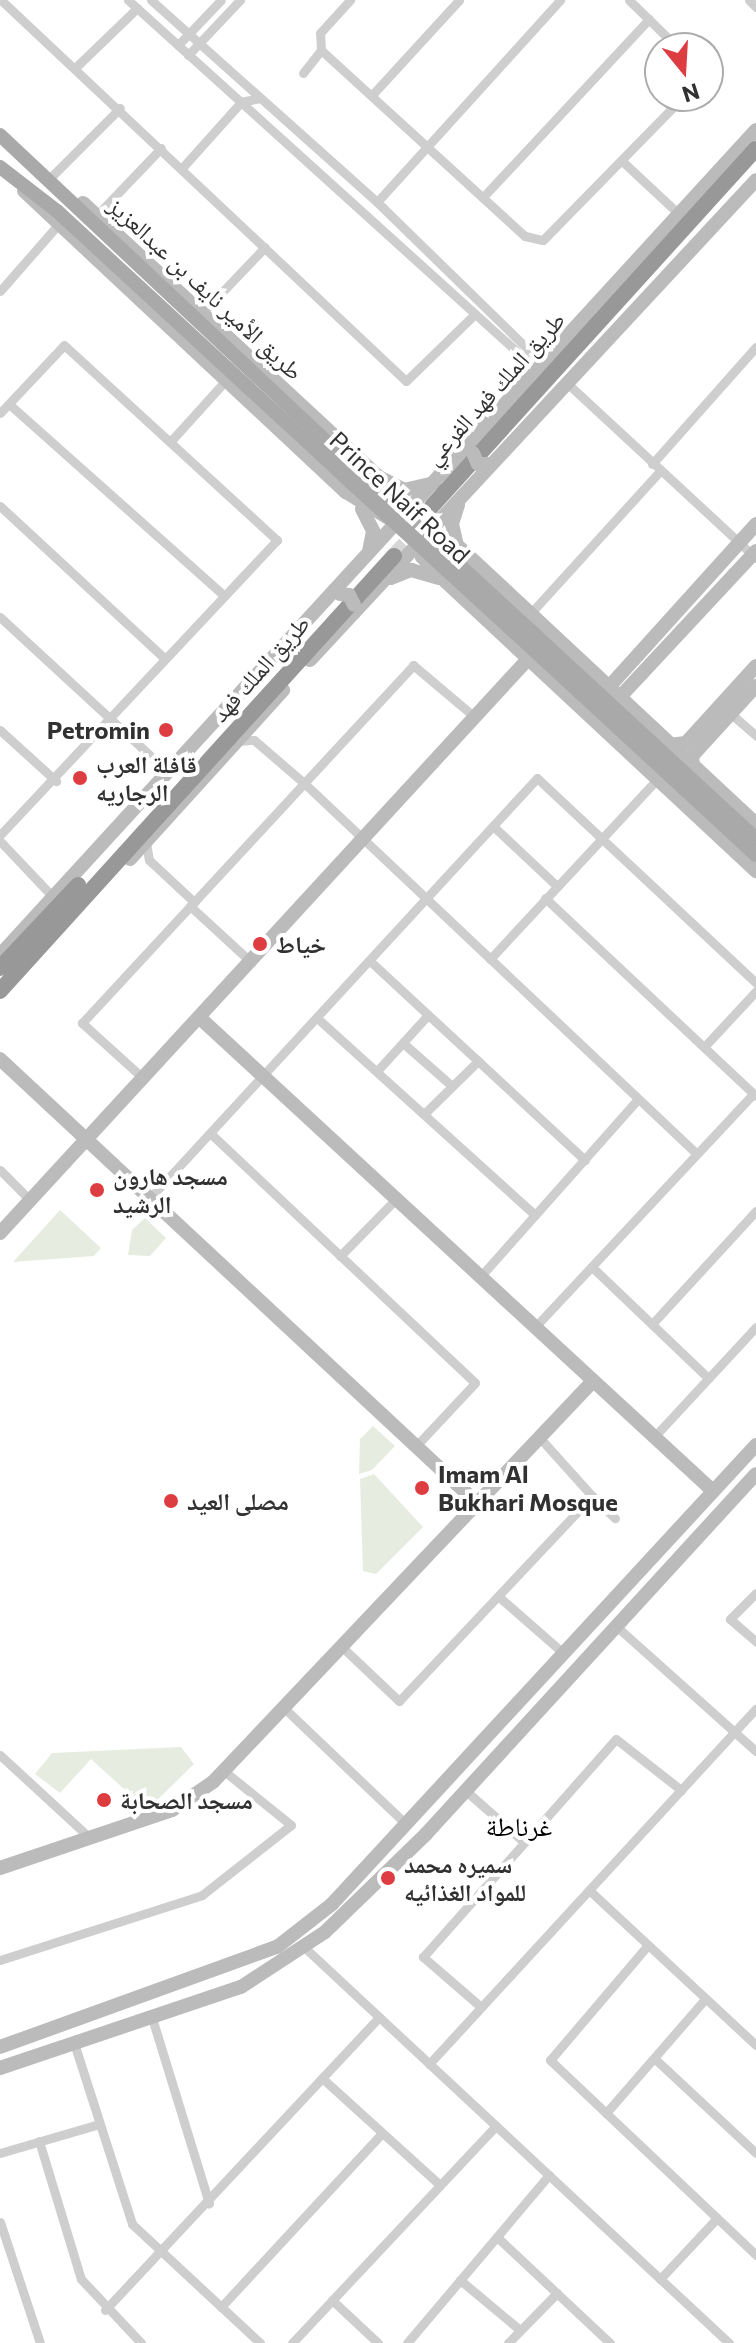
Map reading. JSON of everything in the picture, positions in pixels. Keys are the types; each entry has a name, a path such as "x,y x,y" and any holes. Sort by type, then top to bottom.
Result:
{"highway":[{"path":"432,510 756,149"},
{"path":"432,510 756,163"},
{"name":"طريق الملك فهد","path":"0,991 393,550"},
{"name":"طريق الملك فهد","path":"0,968 393,550"}],"main road":[{"name":"طريق الأمير نايف بن عبدالعزيز","path":"0,135 22,156"},
{"name":"Prince Naif Road","path":"22,156 348,472"},
{"name":"Prince Naif Road","path":"5,172 57,211 520,622 756,839"},
{"name":"Prince Naif Road","path":"520,622 756,855"}],"street":[{"path":"1,0 120,108 406,381 475,314"},
{"path":"128,0 138,4 188,55 525,359 526,385"},
{"path":"178,45 221,0"},
{"path":"188,55 240,0"},
{"path":"303,73 321,50 320,33 350,0"},
{"path":"372,95 459,0"},
{"path":"377,202 560,0"},
{"path":"629,0 662,32"},
{"path":"749,0 756,7"},
{"path":"76,67 138,4 153,1 377,202 532,353 558,350"},
{"path":"484,196 649,19"},
{"path":"321,50 429,145 525,236 543,240 669,112"},
{"path":"182,168 241,102 260,98"},
{"path":"52,176 120,108"},
{"name":"طريق الملك فهد الفرعي","path":"432,510 441,479 474,448 526,385 756,130"},
{"path":"96,216 161,148"},
{"name":"طريق الأمير نايف بن عبدالعزيز","path":"22,156 52,176 375,473"},
{"path":"622,161 681,216"},
{"path":"5,172 57,226 351,497 383,519 440,539 473,561"},
{"path":"473,561 452,531 460,501 492,463 748,196 756,180"},
{"path":"1,287 57,226"},
{"path":"202,313 265,247"},
{"path":"0,413 64,345 277,540 0,838 53,897"},
{"path":"520,622 756,347"},
{"path":"170,442 226,380"},
{"path":"568,384 739,543 755,554 645,670 613,693"},
{"path":"9,404 223,595"},
{"path":"474,448 478,464 492,463"},
{"path":"351,497 363,495 372,489 375,473"},
{"path":"375,473 411,491 441,479"},
{"path":"375,473 399,501 422,557 756,871"},
{"path":"0,955 334,597 368,555 373,531 351,497"},
{"path":"385,582 393,550 432,510 460,501"},
{"path":"0,506 165,659"},
{"path":"368,555 393,550 432,510"},
{"path":"613,693 633,660 756,524"},
{"name":"Prince Naif Road","path":"473,561 504,592 520,622 613,693 756,824"},
{"path":"42,945 146,842 353,611 385,582 418,570 446,582"},
{"path":"484,616 483,599 504,592"},
{"path":"334,597 349,595 353,611"},
{"path":"0,617 168,772"},
{"path":"0,1233 529,658"},
{"path":"633,660 645,670"},
{"path":"144,1079 82,1023 413,665 476,718"},
{"path":"669,745 686,743 756,666"},
{"path":"693,767 692,756 756,686"},
{"path":"730,713 756,736"},
{"path":"0,730 56,781"},
{"path":"238,741 254,740 304,783 697,1154"},
{"path":"148,1200 537,778 604,837 756,983"},
{"path":"490,959 658,778"},
{"path":"493,826 557,886"},
{"path":"146,842 149,860 251,962"},
{"path":"535,1327 755,1095 545,898"},
{"path":"370,961 585,1160"},
{"path":"704,1047 756,991"},
{"path":"377,1071 428,1015"},
{"path":"200,1018 713,1491"},
{"path":"317,1018 535,1215"},
{"path":"403,1043 452,1086"},
{"path":"0,1059 85,1142 476,1502"},
{"path":"424,1114 478,1061"},
{"path":"480,1277 638,1099"},
{"path":"210,1133 475,1383 416,1446"},
{"path":"0,1170 30,1200"},
{"path":"340,1256 396,1199"},
{"path":"652,1324 756,1211"},
{"path":"592,1267 708,1378"},
{"path":"654,1437 756,1327"},
{"path":"0,1868 172,1810 224,1771 593,1381"},
{"path":"539,1437 615,1518"},
{"path":"0,2047 277,1947 332,1904 756,1445"},
{"path":"0,2068 241,1987 304,1947 394,1866 466,1791 756,1475"},
{"path":"341,1646 399,1701 592,1496"},
{"path":"756,1593 730,1619 756,1642"},
{"path":"498,1596 563,1653"},
{"path":"616,1626 756,1751"},
{"path":"283,1707 405,1823"},
{"path":"429,2064 756,1709"},
{"path":"481,2007 423,1957 616,1739 681,1790"},
{"path":"0,1755 90,1838"},
{"path":"0,1960 202,1895 291,1825 224,1771"},
{"path":"466,1791 524,1842"},
{"path":"589,1890 756,2045"},
{"path":"648,1945 550,2060 756,2255"},
{"path":"304,1947 729,2343"},
{"path":"606,2113 706,1998"},
{"path":"105,2310 163,2253 379,2017"},
{"path":"152,2018 209,2203"},
{"path":"74,2043 132,2224 260,2343"},
{"path":"654,2058 756,2153"},
{"path":"322,2078 440,2185"},
{"path":"0,2153 99,2124"},
{"path":"292,2343 496,2126"},
{"path":"221,2307 382,2133"},
{"path":"39,2141 81,2279 105,2310 141,2343"},
{"path":"407,2343 549,2175"},
{"path":"660,2279 717,2218"},
{"path":"0,2222 40,2343"},
{"path":"497,2237 610,2343"},
{"path":"460,2280 520,2330"},
{"path":"508,2343 557,2293"},
{"path":"332,2300 378,2343"}],"shaded area":[{"path":"60,1210 101,1248 94,1256 13,1262"},
{"path":"145,1218 166,1238 150,1256 128,1255 132,1230"},
{"path":"373,1426 395,1446 372,1470 359,1474 360,1439"},
{"path":"374,1474 423,1527 376,1574 363,1571 360,1479"},
{"path":"181,1747 194,1764 147,1810 91,1759 60,1793 35,1774 52,1753"}],"tunnel":[{"path":"394,556 437,510"}],"place":[{"name":"Petromin","path":"166,730"},
{"name":"قافلة العرب الرجاريه","path":"80,778"},
{"name":"خياط","path":"260,944"},
{"name":"مسجد هارون الرشيد","path":"97,1190"},
{"name":"Imam Al Bukhari Mosque","path":"422,1488"},
{"name":"مصلى العيد","path":"171,1501"},
{"name":"مسجد الصحابة","path":"104,1800"},
{"name":"سميره محمد للمواد الغذائيه","path":"388,1878"}],"district":[{"name":"غرناطة","path":"519,1826"}]}
